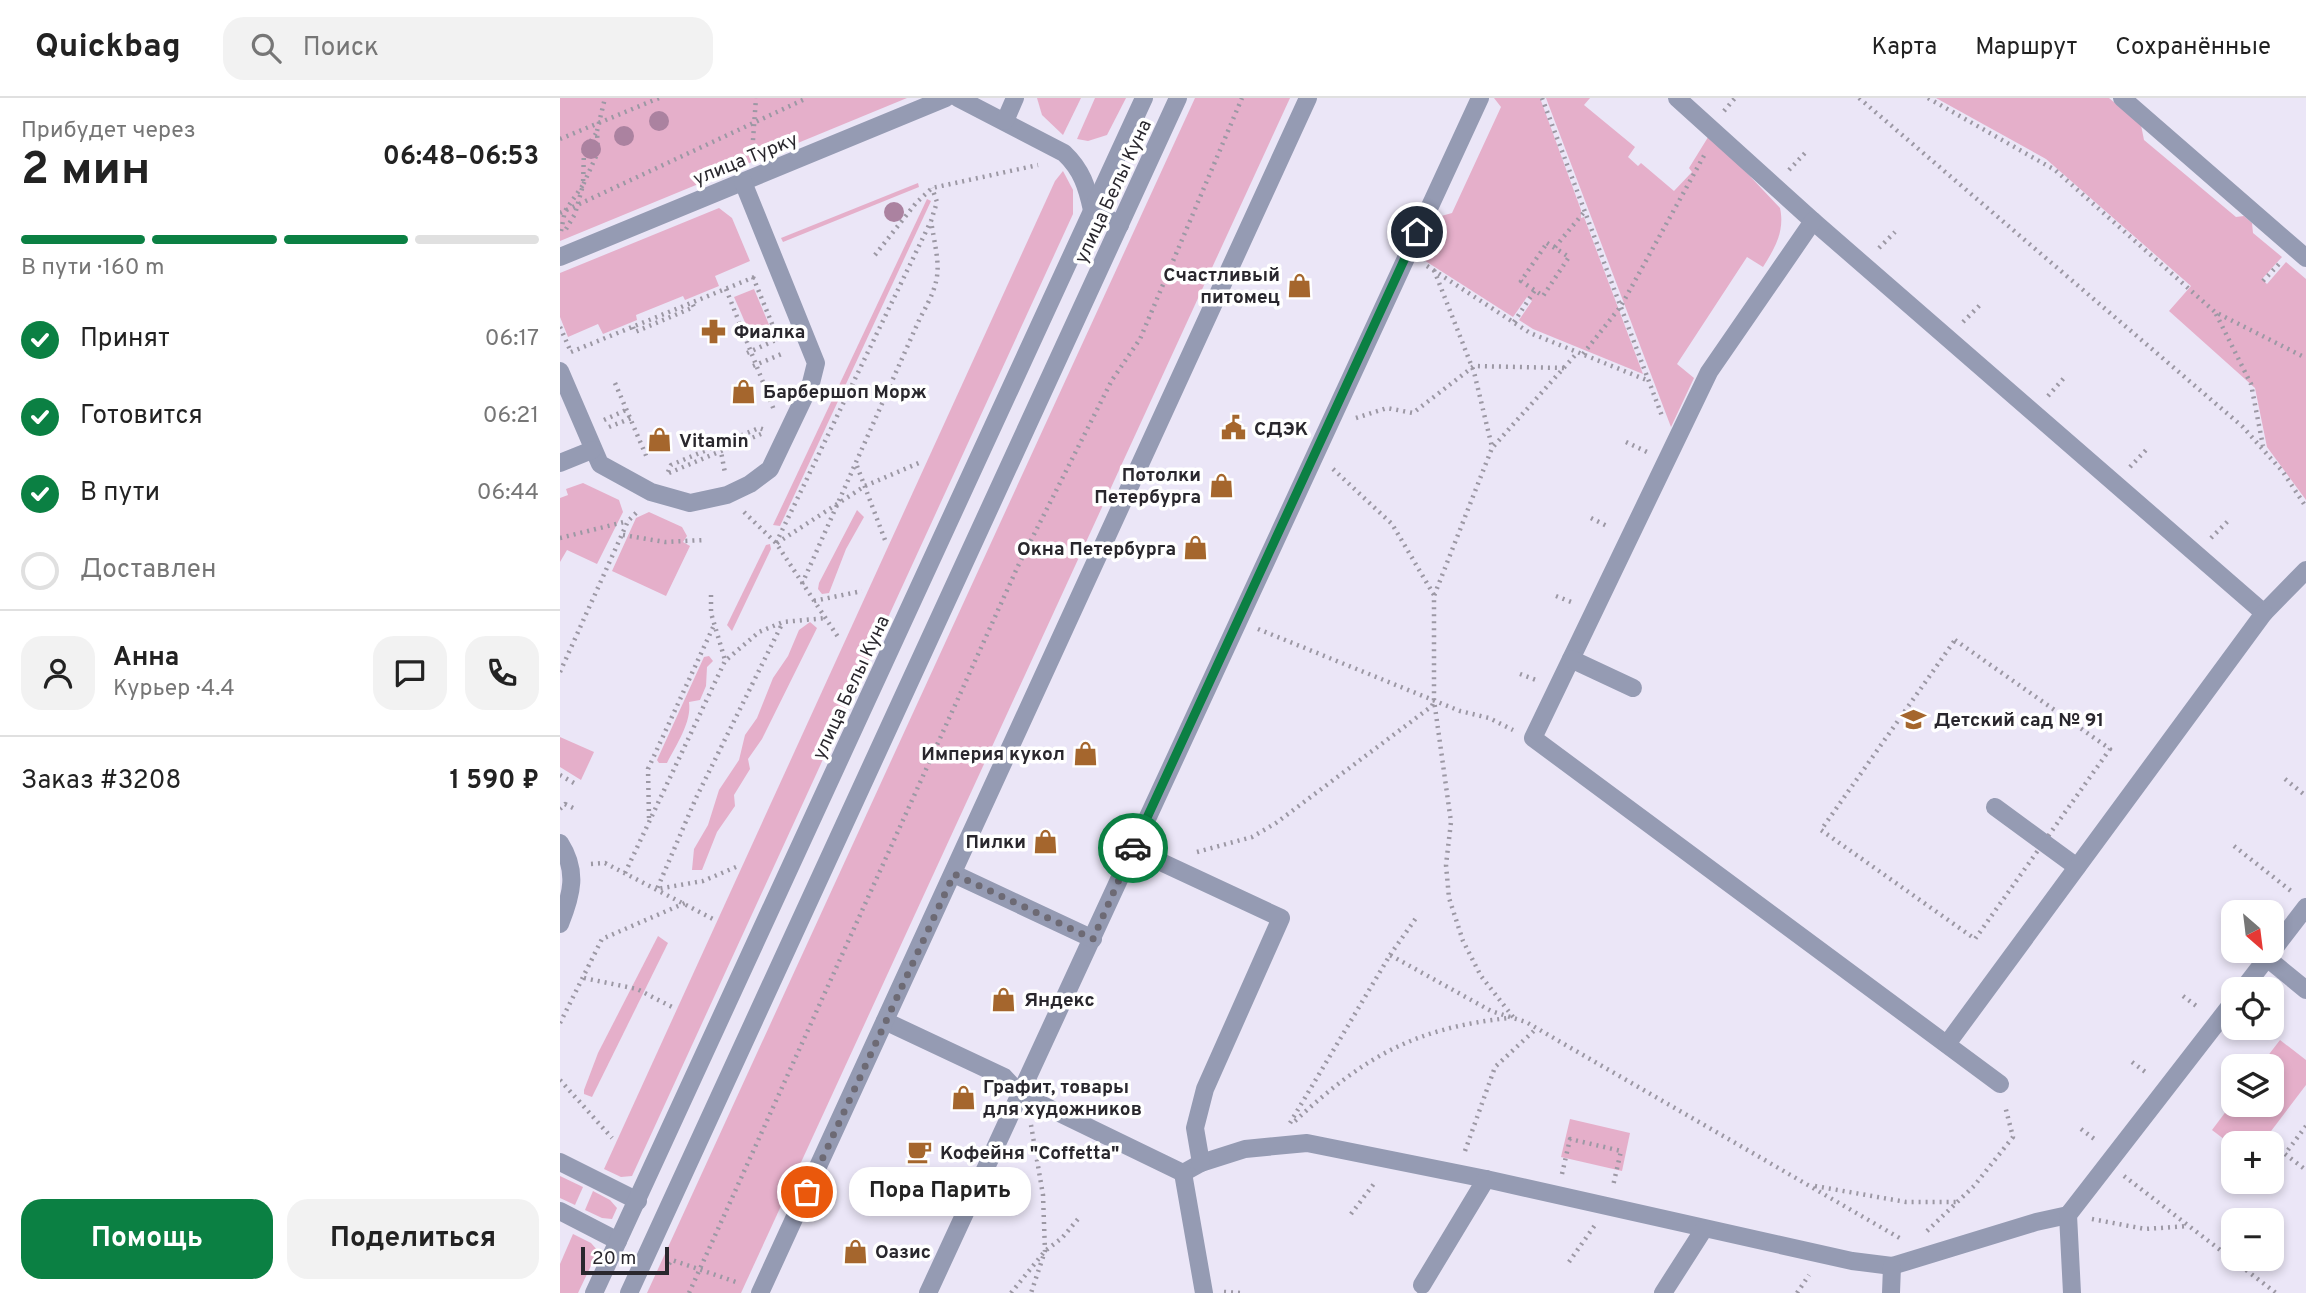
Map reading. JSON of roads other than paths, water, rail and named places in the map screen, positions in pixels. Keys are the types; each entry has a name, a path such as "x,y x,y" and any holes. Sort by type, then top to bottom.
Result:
{"street":[{"name":"улица Турку","path":"560,257 946,98"},
{"path":"958,98 1064,153 1076,164 1085,181 1092,210 1120,225"},
{"path":"1005,121 1015,98"},
{"name":"улица Белы Куна","path":"594,1293 1144,98"},
{"name":"улица Белы Куна","path":"629,1293 1178,98"},
{"path":"754,1289 954,874 1308,98"},
{"path":"928,1293 1480,98"},
{"path":"1678,98 1813,221 2264,613"},
{"path":"2122,98 2306,258"},
{"path":"560,371 592,450 606,469 651,492 690,503 727,495 750,484 770,469 811,383 816,363 743,182"},
{"path":"1813,221 1709,372 1533,738 2000,1084"},
{"path":"560,463 592,450"},
{"path":"1947,1044 2264,613 2306,570"},
{"path":"1571,659 1633,688"},
{"path":"1995,807 2077,867"},
{"path":"560,843 570,864 573,883 560,924"},
{"path":"1133,849 1282,918 1205,1089 1195,1128 1201,1163"},
{"path":"954,874 1093,939"},
{"path":"2284,930 2301,901"},
{"path":"2252,977 2263,963"},
{"path":"2273,963 2306,990"},
{"path":"1183,1173 1201,1163 1245,1149 1307,1143 1486,1179 1852,1261 1892,1266 1920,1250 2068,1215 2221,1018"},
{"path":"885,1021 1004,1077 1020,1094 1183,1173"},
{"path":"560,1162 638,1201"},
{"path":"1183,1173 1204,1293"},
{"path":"1422,1285 1486,1179"},
{"path":"560,1211 618,1241"},
{"path":"2068,1215 2072,1293"},
{"path":"1663,1293 1704,1228"},
{"path":"1891,1293 1892,1266"}],"place":[{"name":"Счастливый питомец","path":"1300,285"},
{"name":"Фиалка","path":"714,331"},
{"name":"Барбершоп Морж","path":"743,391"},
{"name":"СДЭК","path":"1234,428"},
{"name":"Vitamin","path":"659,440"},
{"name":"Потолки Петербурга","path":"1221,485"},
{"name":"Окна Петербурга","path":"1196,548"},
{"name":"Детский сад № 91","path":"1914,719"},
{"name":"Империя кукол","path":"1085,753"},
{"name":"Пилки","path":"1046,841"},
{"name":"Яндекс","path":"1004,999"},
{"name":"Графит, товары для художников","path":"963,1097"},
{"name":"Кофейня \"Соffettа\"","path":"920,1152"},
{"name":"Пора Парить","path":"807,1192"},
{"name":"Оазис","path":"855,1251"}]}
